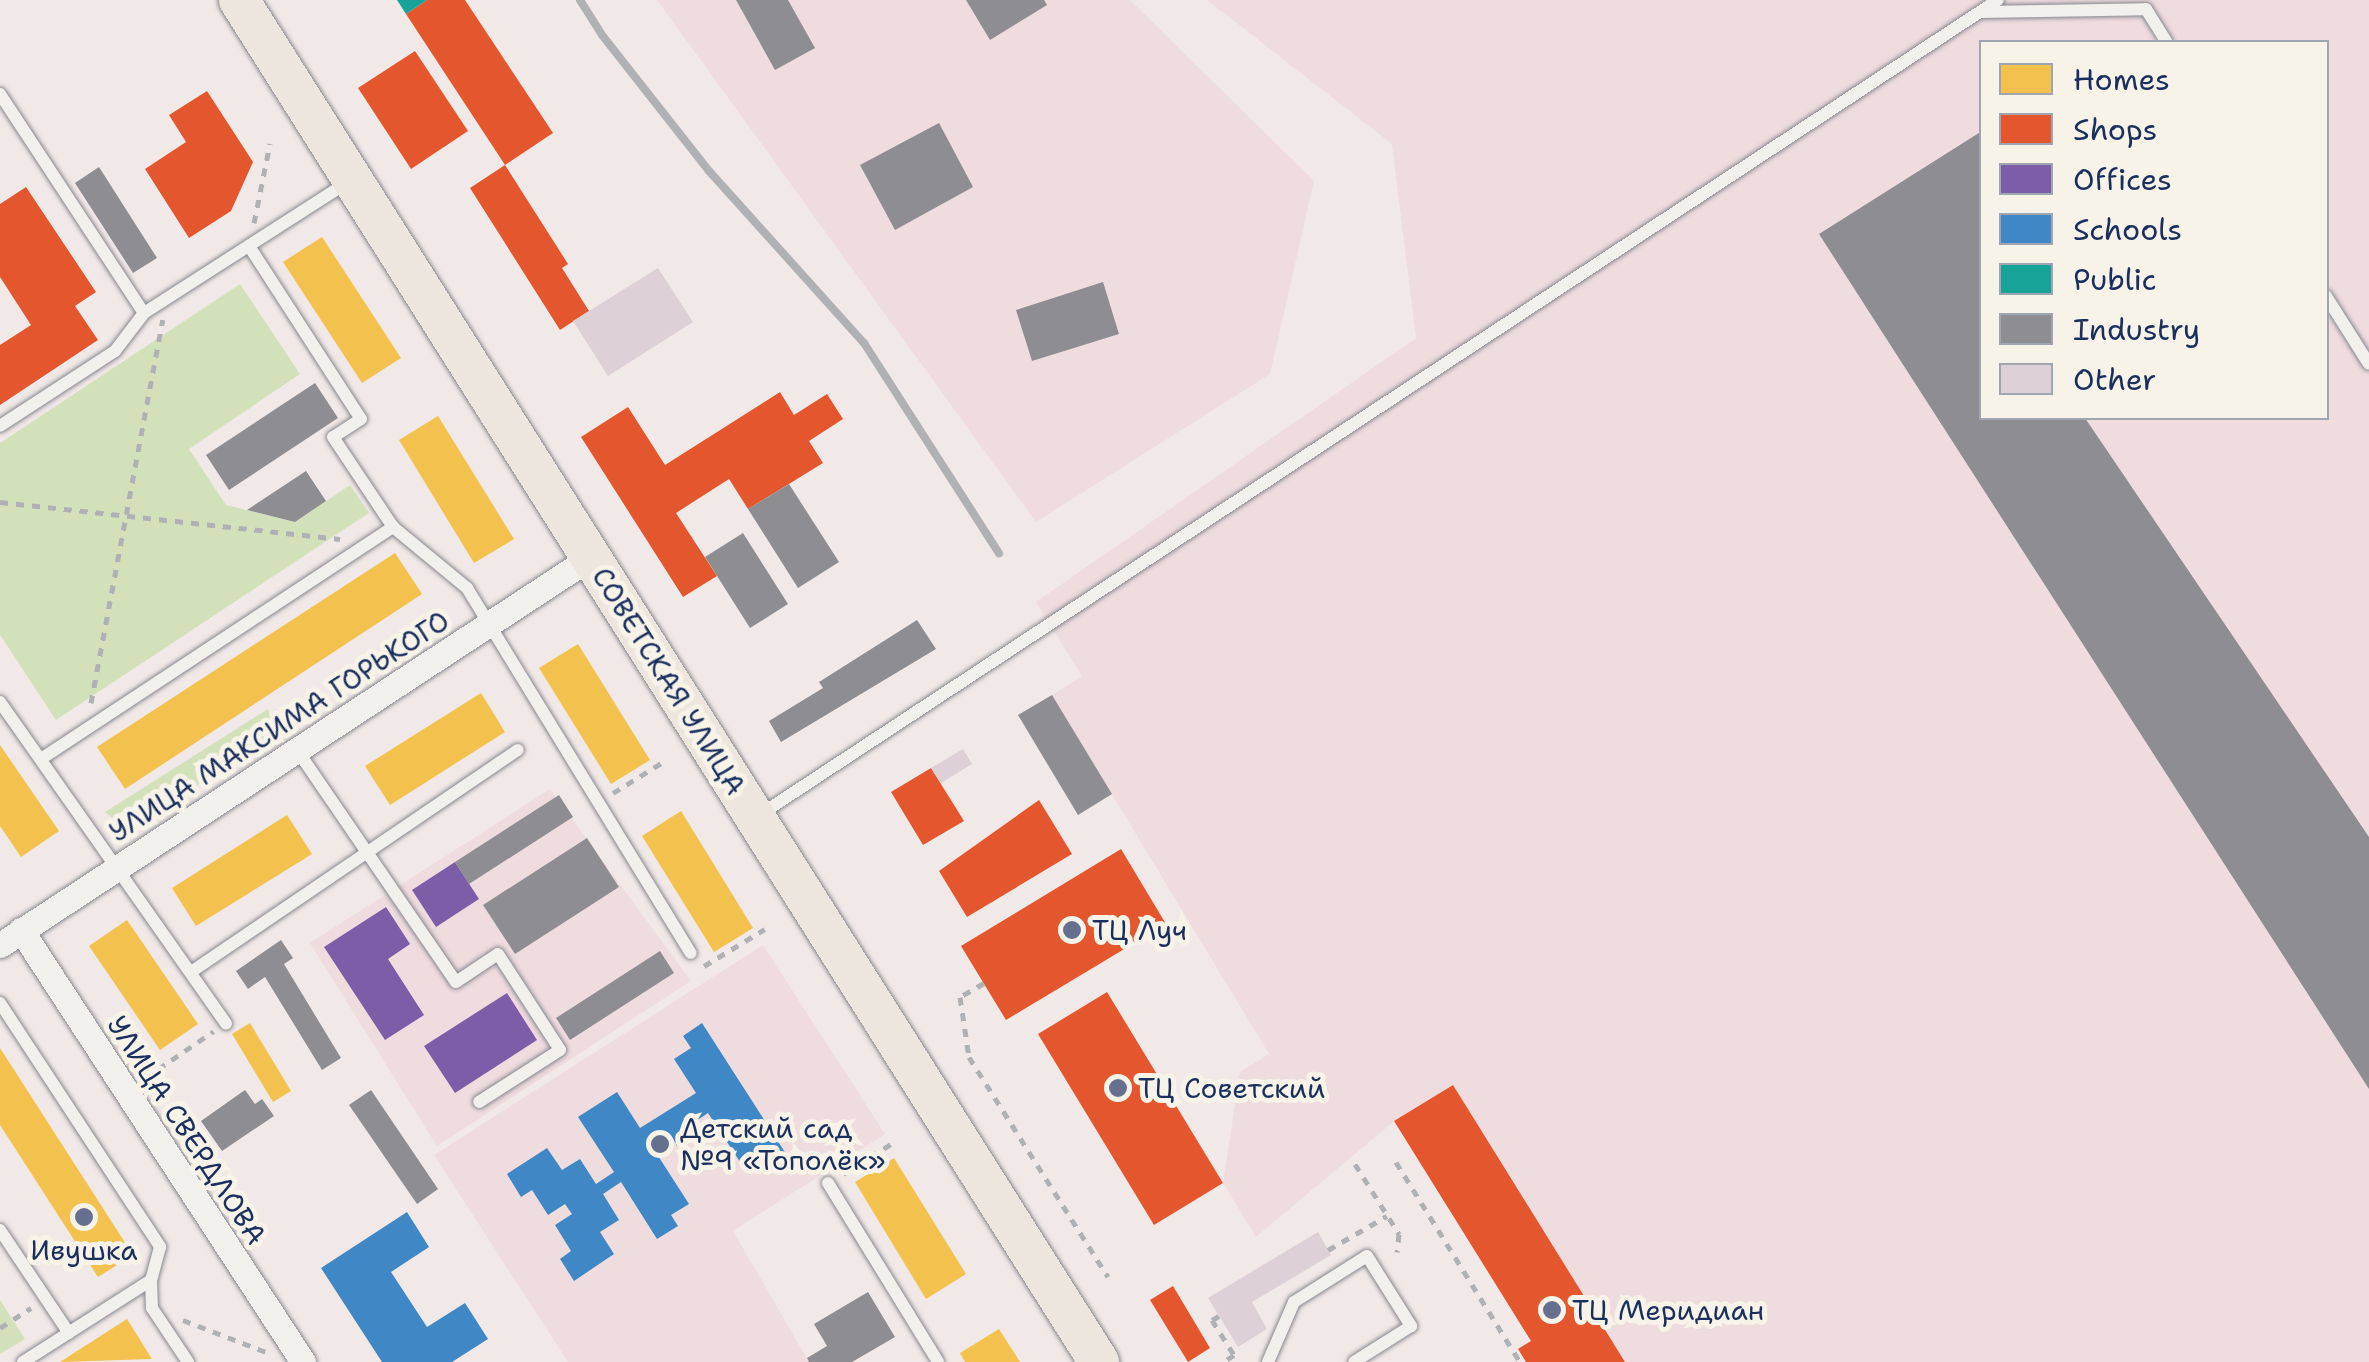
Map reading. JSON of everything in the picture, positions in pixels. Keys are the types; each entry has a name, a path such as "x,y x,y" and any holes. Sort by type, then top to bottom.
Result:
{"main road":[{"name":"СОВЕТСКАЯ УЛИЦА","path":"239,0 1099,1362"}],"street":[{"name":"УЛИЦА МАКСИМА ГОРЬКОГО","path":"10,937 591,558"},
{"name":"УЛИЦА СВЕРДЛОВА","path":"10,937 126,1091 302,1362"}],"lane":[{"path":"756,818 1998,0"},
{"path":"1979,12 2146,9 2166,40"},
{"path":"0,94 144,313"},
{"path":"0,426 115,351 144,313 352,180"},
{"path":"249,246 361,419 333,437 393,527 466,588 690,953"},
{"path":"2329,301 2369,364"},
{"path":"41,759 393,527"},
{"path":"0,702 226,1023"},
{"path":"297,750 456,982 498,954 560,1050 479,1102"},
{"path":"192,972 518,750"},
{"path":"0,1003 160,1248 152,1280 152,1308 188,1362"},
{"path":"828,1183 938,1362"},
{"path":"0,1230 68,1333"},
{"path":"1268,1362 1294,1302 1367,1256 1411,1326 1354,1362"},
{"path":"23,1362 152,1280"}],"path":[{"path":"249,246 270,144"},
{"path":"86,729 168,298"},
{"path":"0,502 369,542"},
{"path":"598,802 663,762"},
{"path":"690,953 700,968 765,928"},
{"path":"984,983 960,997 969,1057 1068,1220 1108,1277"},
{"path":"126,1091 226,1023"},
{"path":"828,1183 896,1141"},
{"path":"1396,1162 1520,1362"},
{"path":"1355,1164 1400,1234 1397,1252"},
{"path":"1328,1250 1387,1216"},
{"path":"0,1328 46,1299"},
{"path":"152,1308 274,1355"},
{"path":"1219,1316 1212,1320 1234,1356 1223,1362"}],"shaded area":[{"path":"657,0 1130,0 1314,181 1270,374 1036,522"},
{"path":"1207,0 2369,0 2369,1362 1625,1362 1453,1085 1394,1121 1256,1237 1223,1183 1240,1072 1269,1054 1052,695 1082,676 1036,602 1416,338 1392,144"},
{"path":"550,789 691,981 437,1146 310,943"},
{"name":"Детский сад №9 «Тополёк»","path":"763,945 885,1134 733,1231 809,1362 568,1362 434,1155"}],"green space":[{"path":"240,284 300,374 189,449 226,505 295,522 350,485 369,513 56,720 0,635 0,443"},
{"path":"268,709 274,734 129,831 105,812"},
{"path":"0,1300 25,1339 0,1354"}],"building: Homes":[{"path":"322,237 401,358 362,383 283,262"},
{"path":"438,416 514,539 474,563 399,440"},
{"path":"395,553 422,594 125,789 97,747"},
{"path":"578,644 650,760 611,784 539,668"},
{"path":"481,693 505,732 390,805 365,766"},
{"path":"0,745 59,831 21,857 0,826"},
{"path":"681,811 753,928 714,952 642,836"},
{"path":"287,815 312,854 196,926 172,888"},
{"path":"127,920 198,1024 160,1050 89,946"},
{"path":"250,1023 291,1091 273,1102 232,1034"},
{"path":"0,1048 133,1255 98,1277 0,1125"},
{"path":"894,1158 966,1274 926,1299 855,1182"},
{"path":"127,1319 152,1359 60,1362"},
{"path":"999,1329 1020,1362 965,1362 960,1353"}],"building: Shops":[{"path":"427,0 465,0 553,133 505,165 406,14"},
{"path":"415,51 468,131 411,169 358,88"},
{"path":"207,91 253,162 231,211 189,238 145,169 186,142 169,115"},
{"path":"505,165 568,264 562,268 589,311 560,330 470,188"},
{"path":"26,187 96,292 75,306 98,340 0,405 0,345 31,325 0,277 0,204"},
{"path":"780,392 794,415 827,394 843,419 809,441 823,463 748,509 729,479 676,513 717,576 683,597 581,437 628,407 665,465"},
{"path":"931,768 964,821 923,845 891,792"},
{"path":"1039,800 1072,854 967,917 939,871"},
{"name":"ТЦ Луч","path":"1121,849 1166,924 1006,1020 961,946"},
{"name":"ТЦ Советский","path":"1107,992 1223,1183 1154,1225 1038,1034"},
{"path":"1453,1085 1625,1362 1526,1362 1518,1349 1531,1341 1394,1121"},
{"path":"1173,1286 1210,1348 1188,1362 1150,1300"}],"building: Offices":[{"path":"455,862 479,899 436,927 412,890"},
{"path":"386,907 410,944 388,959 424,1015 385,1040 324,947"},
{"path":"507,993 537,1040 455,1093 424,1046"}],"building: Schools":[{"path":"702,1023 788,1157 769,1170 761,1158 744,1168 708,1113 690,1125 696,1134 677,1146 672,1137 653,1148 689,1204 671,1215 678,1226 657,1239 621,1182 603,1194 619,1220 600,1232 614,1254 574,1281 560,1259 571,1251 555,1225 572,1214 565,1204 548,1215 532,1190 521,1197 507,1174 547,1148 562,1170 580,1159 596,1184 614,1172 578,1117 617,1092 640,1128 696,1093 674,1059 691,1048 683,1036"},
{"path":"407,1212 429,1247 391,1272 427,1327 465,1303 488,1339 452,1362 382,1362 321,1268"}],"building: Public":[{"path":"397,0 427,0 406,14"}],"building: Industry":[{"path":"736,0 788,0 815,48 775,70"},
{"path":"966,0 1044,0 1047,5 990,40"},
{"path":"939,123 973,187 895,230 860,165"},
{"path":"1979,133 1979,420 2086,420 2369,837 2369,1089 1819,234"},
{"path":"99,167 157,258 133,273 75,183"},
{"path":"1103,282 1119,334 1032,361 1016,310"},
{"path":"315,383 338,418 229,490 206,455"},
{"path":"306,471 326,501 295,522 247,510"},
{"path":"789,484 839,562 798,588 748,509"},
{"path":"743,533 788,604 750,628 705,557"},
{"path":"917,620 936,649 781,742 769,721 823,688 819,682"},
{"path":"1052,695 1112,794 1078,815 1018,715"},
{"path":"559,795 573,817 469,884 455,862"},
{"path":"587,838 619,887 515,954 483,905"},
{"path":"281,940 293,958 284,964 341,1058 322,1070 265,977 248,989 236,971"},
{"path":"660,951 674,973 570,1040 556,1018"},
{"path":"245,1090 255,1104 262,1099 274,1116 222,1151 201,1121"},
{"path":"371,1090 438,1189 417,1204 349,1105"},
{"path":"868,1292 895,1337 852,1362 809,1362 807,1358 827,1346 814,1324"}],"building: Other":[{"path":"658,268 693,322 608,376 573,321"},
{"path":"963,749 972,764 941,783 931,768"},
{"path":"1318,1232 1331,1255 1252,1302 1267,1329 1238,1347 1208,1298"}],"railway":[{"path":"580,0 602,35 709,171 864,343 999,553"}],"place":[{"name":"ТЦ Луч","path":"1072,930"},
{"name":"ТЦ Советский","path":"1118,1088"},
{"name":"Детский сад №9 «Тополёк»","path":"660,1144"},
{"name":"Ивушка","path":"84,1217"},
{"name":"ТЦ Меридиан","path":"1552,1310"}]}
